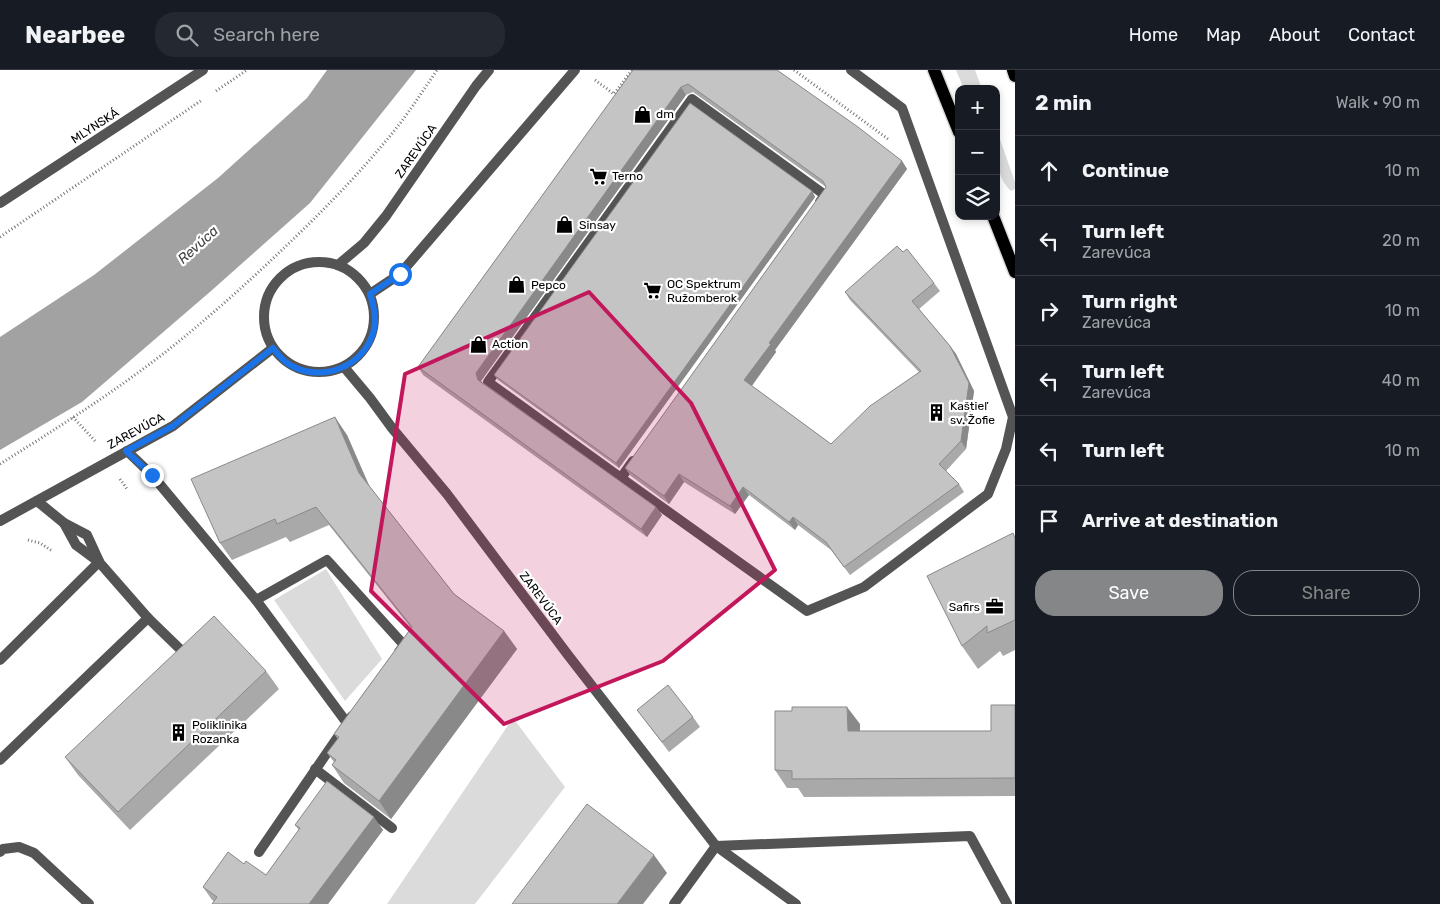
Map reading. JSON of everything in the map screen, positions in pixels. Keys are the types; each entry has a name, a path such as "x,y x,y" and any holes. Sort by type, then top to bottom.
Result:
{"main road":[{"path":"934,70 958,130"},
{"path":"1013,70 1015,76"},
{"path":"995,220 1015,272"}],"street":[{"name":"MLYNSKÁ","path":"0,204 203,70"},
{"name":"ZAREVÚCA","path":"338,265 364,243 386,216 489,70"},
{"path":"370,294 400,274 575,70"},
{"path":"813,211 825,195 692,99 488,382 807,611 864,587 988,494 1006,449 1013,417 902,108 851,70"},
{"path":"316,262 338,265 351,272 362,282 370,294 375,322 372,336 356,360 344,367 331,372 304,371 286,362 273,348 264,326 265,303 276,283 293,268 316,262"},
{"name":"ZAREVÚCA","path":"0,521 173,426 273,348"},
{"name":"ZAREVÚCA","path":"344,367 447,494 568,655 716,846 796,904"},
{"path":"126,451 152,475 256,600 347,723"},
{"path":"621,478 639,454"},
{"path":"37,501 64,523 87,535 99,562"},
{"path":"64,523 76,545 99,562 148,618 180,650"},
{"path":"256,600 327,560 404,645 392,661"},
{"path":"0,660 99,562"},
{"path":"0,760 148,618"},
{"path":"259,852 359,707"},
{"path":"315,769 392,828"},
{"path":"674,904 716,846 970,836 1007,904"},
{"path":"0,852 3,849 19,847 34,853 89,904"}],"path":[{"path":"214,92 247,70"},
{"path":"0,464 46,436 132,377 194,329 253,277 350,182 398,126 437,70"},
{"path":"588,75 614,94 632,70"},
{"path":"794,70 899,147 918,151"},
{"path":"0,237 206,98"}],"highlighted area":[{"path":"589,292 691,403 775,570 663,661 504,724 371,591 405,374"}],"shaded area":[{"path":"956,70 975,70 981,85 962,85"},
{"path":"1000,139 1015,182 1015,189 1011,191 1001,178"},
{"path":"326,569 382,659 345,701 274,600"},
{"path":"513,718 565,787 475,904 387,904"}],"water":[{"name":"Revúca","path":"327,70 416,70 310,203 82,402 0,450 0,337 94,275 218,178 307,98"}],"building":[{"path":"633,70 777,70 858,127 902,161 744,380 831,444 870,406 921,371 845,292 897,246 903,252 907,249 934,283 912,301 950,346 969,383 961,441 939,464 959,484 844,567 826,542 793,517 789,522 743,487 730,506 679,474 664,496 625,468 826,187 823,181 688,84 681,87 476,373 478,380 656,507 641,529 418,367"},
{"path":"690,103 812,191 616,463 494,375"},
{"path":"335,417 359,473 454,594 504,631 379,801 332,765 336,760 327,753 339,737 334,734 412,627 316,507 277,524 275,519 220,543 191,479"},
{"path":"1013,533 1015,538 1015,620 987,633 987,626 962,646 927,576"},
{"name":"Poliklinika Rozanka","path":"214,616 266,671 118,812 65,757"},
{"path":"668,685 693,717 662,742 637,710"},
{"path":"991,705 1015,705 1015,778 792,779 792,771 775,770 775,711 792,711 792,707 847,707 848,731 991,731"},
{"path":"327,781 374,817 309,904 212,904 217,897 203,887 228,852 244,864 246,861 266,875 300,828 295,825"},
{"path":"587,804 654,855 617,904 512,904"}],"place":[{"name":"dm","path":"642,114"},
{"name":"Terno","path":"598,176"},
{"name":"Sinsay","path":"565,225"},
{"name":"Pepco","path":"517,285"},
{"name":"OC Spektrum Ružomberok","path":"653,291"},
{"name":"Action","path":"478,344"},
{"name":"Kaštieľ sv. Žofie","path":"936,413"},
{"name":"Safirs","path":"994,607"},
{"name":"Poliklinika Rozanka","path":"178,732"}],"route":[{"path":"152,475 126,451 173,426 273,348 281,358 292,366 304,371 331,372 356,360 372,336 375,322 370,294 400,274"}]}
